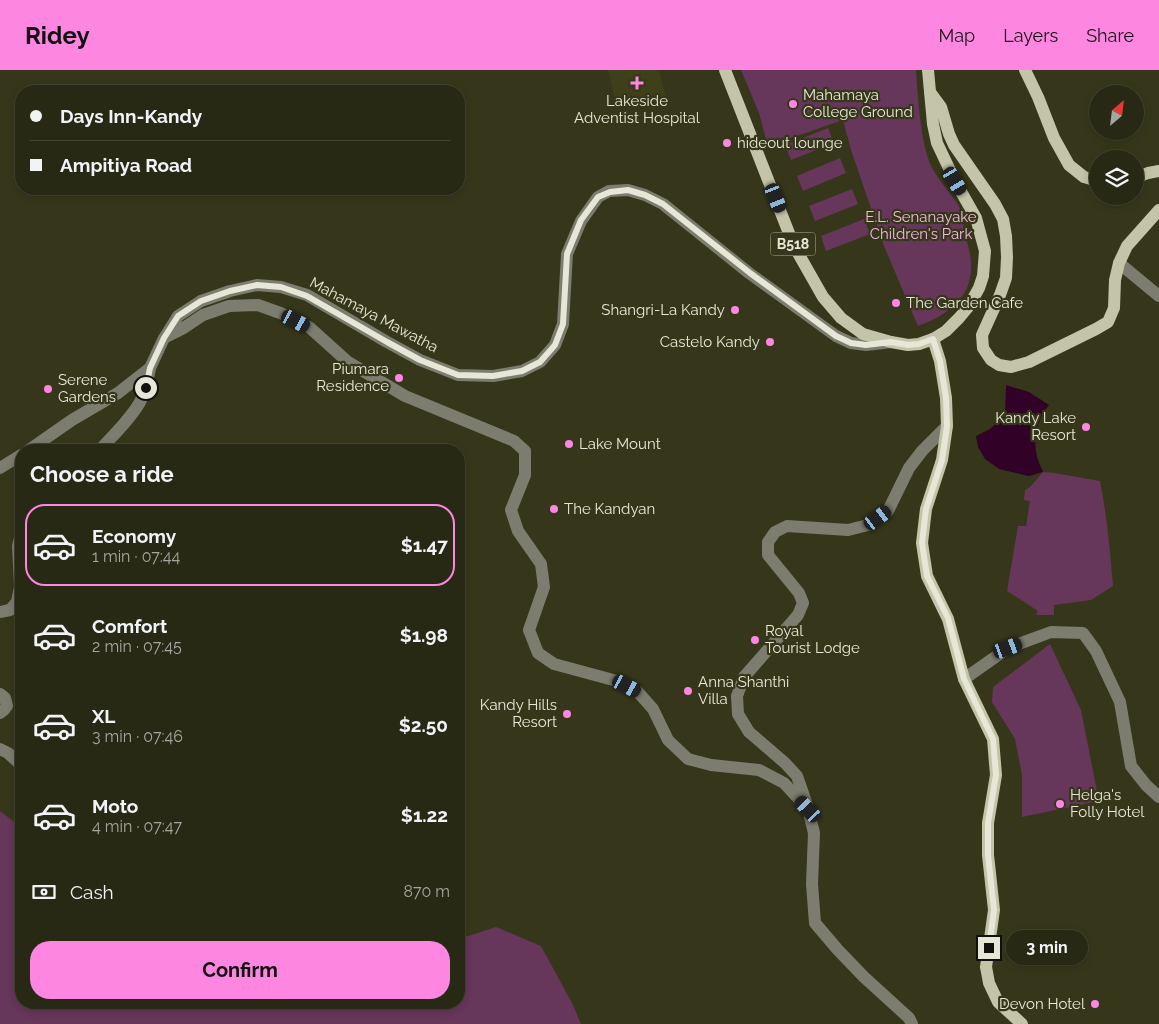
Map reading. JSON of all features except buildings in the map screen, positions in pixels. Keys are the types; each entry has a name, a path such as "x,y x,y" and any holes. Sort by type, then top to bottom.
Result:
{"main road":[{"name":"B518","path":"725,70 794,246 823,297 841,318 863,334 908,345 919,344 933,339"},
{"path":"928,70 933,124 937,142 955,181 976,218 985,252 983,276 969,306 946,330 933,339 940,361 946,398 947,426 942,460 926,509 922,543 927,576 948,618 964,679 993,739 996,775 988,823 988,855 994,910 986,967 989,983 998,1002 1022,1024"},
{"path":"1025,70 1054,138 1069,165 1084,177 1089,178"},
{"path":"930,90 941,107 954,145 995,204 1003,220 1006,236 1006,278 982,335 983,348 991,360 999,365 1010,366 1029,362 1108,322 1114,308 1115,280 1119,263 1127,246 1159,210"},
{"path":"1144,175 1159,171"}],"street":[{"name":"Mahamaya Mawatha","path":"105,444 140,403 146,388 150,368 164,338 178,316 201,301 230,291 257,285 281,287 307,296 420,360 458,375 493,376 522,371 540,362 555,345 563,324 567,254 581,220 598,197 610,192 628,190 645,195 663,204 750,273 836,336 851,343 866,345 891,342"},
{"path":"1119,263 1159,296"},
{"path":"164,338 203,315 229,306 258,305 282,314 309,328 348,362 405,396 514,441 525,451 525,475 510,510 518,531 541,564 544,587 530,630 538,653 554,664 617,681 637,692 653,709 668,740 688,758 711,765 759,770 784,783 808,809"},
{"path":"38,444 72,420 118,393 150,368"},
{"path":"912,1024 909,1018 864,977 838,950 815,923 812,884 814,833 797,776 785,763 748,732 738,714 737,696 744,677 798,615 803,603 799,593 768,554 768,542 775,532 787,526 848,530 868,526 888,511 909,468 922,451 947,426"},
{"path":"0,468 15,459"},
{"path":"0,612 10,610 15,604"},
{"path":"964,679 1008,648 1051,632 1083,633 1096,651 1120,702 1131,766 1146,785 1159,797"},
{"path":"0,694 5,698 7,706 0,713"},
{"path":"0,749 15,759"}],"shaded area":[{"name":"Lakeside Adventist Hospital","path":"608,70 659,70 666,97 617,108"},
{"path":"1006,385 1029,392 1049,405 1040,421 1035,437 1037,455 1043,472 1029,476 999,469 985,459 978,447 976,436 990,429 1005,415"}],"green space":[{"name":"E.L. Senanayake Children's Park","path":"741,70 916,70 920,116 926,151 936,174 961,211 969,248 970,276 967,287 956,304 938,317 918,326 884,246 851,150 843,120 768,146 759,113"},
{"path":"828,128 834,143 791,160 785,145"},
{"path":"840,158 846,173 803,191 797,176"},
{"path":"852,189 858,204 815,221 809,206"},
{"path":"864,219 870,234 826,251 821,236"},
{"path":"1043,472 1100,481 1113,586 1091,600 1054,605 1054,615 1036,615 1038,611 1007,591 1018,526 1026,526 1030,501 1024,500 1025,490"},
{"path":"1050,644 1081,710 1099,801 1022,817 1022,775 1015,739 992,702 993,687"},
{"path":"0,811 15,822 15,1009 465,1009 465,937 496,927 541,946 573,1005 581,1024 0,1024"}],"place":[{"name":"Lakeside Adventist Hospital","path":"637,83"},
{"name":"Mahamaya College Ground","path":"793,104"},
{"name":"hideout lounge","path":"727,143"},
{"name":"The Garden Cafe","path":"896,303"},
{"name":"Shangri-La Kandy","path":"735,310"},
{"name":"Castelo Kandy","path":"770,342"},
{"name":"Piumara Residence","path":"399,378"},
{"name":"Serene Gardens","path":"48,389"},
{"name":"Kandy Lake Resort","path":"1086,427"},
{"name":"Lake Mount","path":"569,444"},
{"name":"The Kandyan","path":"554,509"},
{"name":"Royal Tourist Lodge","path":"755,640"},
{"name":"Anna Shanthi Villa","path":"688,691"},
{"name":"Kandy Hills Resort","path":"567,714"},
{"name":"Helga's Folly Hotel","path":"1060,804"},
{"name":"Devon Hotel","path":"1095,1004"}],"route":[{"path":"146,388 150,368 164,338 178,316 201,301 230,291 257,285 281,287 307,296 420,360 458,375 493,376 522,371 540,362 555,345 559,335 563,324 567,254 581,220 598,197 610,192 628,190 645,195 663,204 750,273 836,336 851,343 866,345 891,342 908,345 919,344 933,339 940,361 946,398 947,426 942,460 926,509 922,543 927,576 948,618 964,679 993,739 996,775 988,823 988,855 994,910 989,948"}]}
